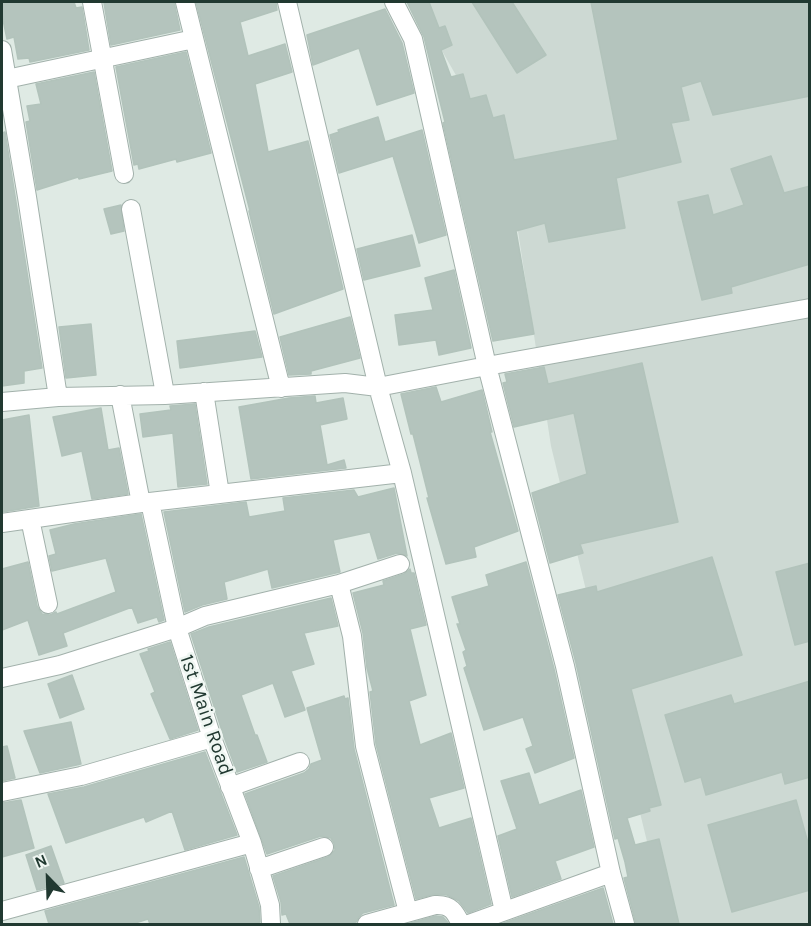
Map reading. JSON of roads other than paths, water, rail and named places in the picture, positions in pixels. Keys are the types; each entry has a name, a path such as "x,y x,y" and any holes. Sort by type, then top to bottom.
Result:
{"street":[{"path":"92,2 124,174"},
{"path":"185,2 281,388"},
{"path":"287,2 378,387 402,473 504,911"},
{"path":"394,2 413,39 487,366 565,666 611,873 625,924"},
{"path":"5,79 195,39"},
{"path":"2,50 58,397"},
{"path":"131,209 165,394"},
{"path":"2,402 58,397 165,394 345,383 378,387 810,308"},
{"path":"204,392 220,494"},
{"name":"1st Main Road","path":"120,395 177,628 212,738 252,843 270,905 271,924"},
{"path":"2,524 146,502 402,473"},
{"path":"30,519 48,604"},
{"path":"2,678 60,665 177,628 206,616 339,584 400,564"},
{"path":"339,584 352,636 365,746 408,912"},
{"path":"2,792 81,776 212,738"},
{"path":"230,787 300,762"},
{"path":"2,911 252,843"},
{"path":"259,869 324,847"},
{"path":"469,924 611,873"},
{"path":"367,924 445,904 453,909 461,924"}]}
